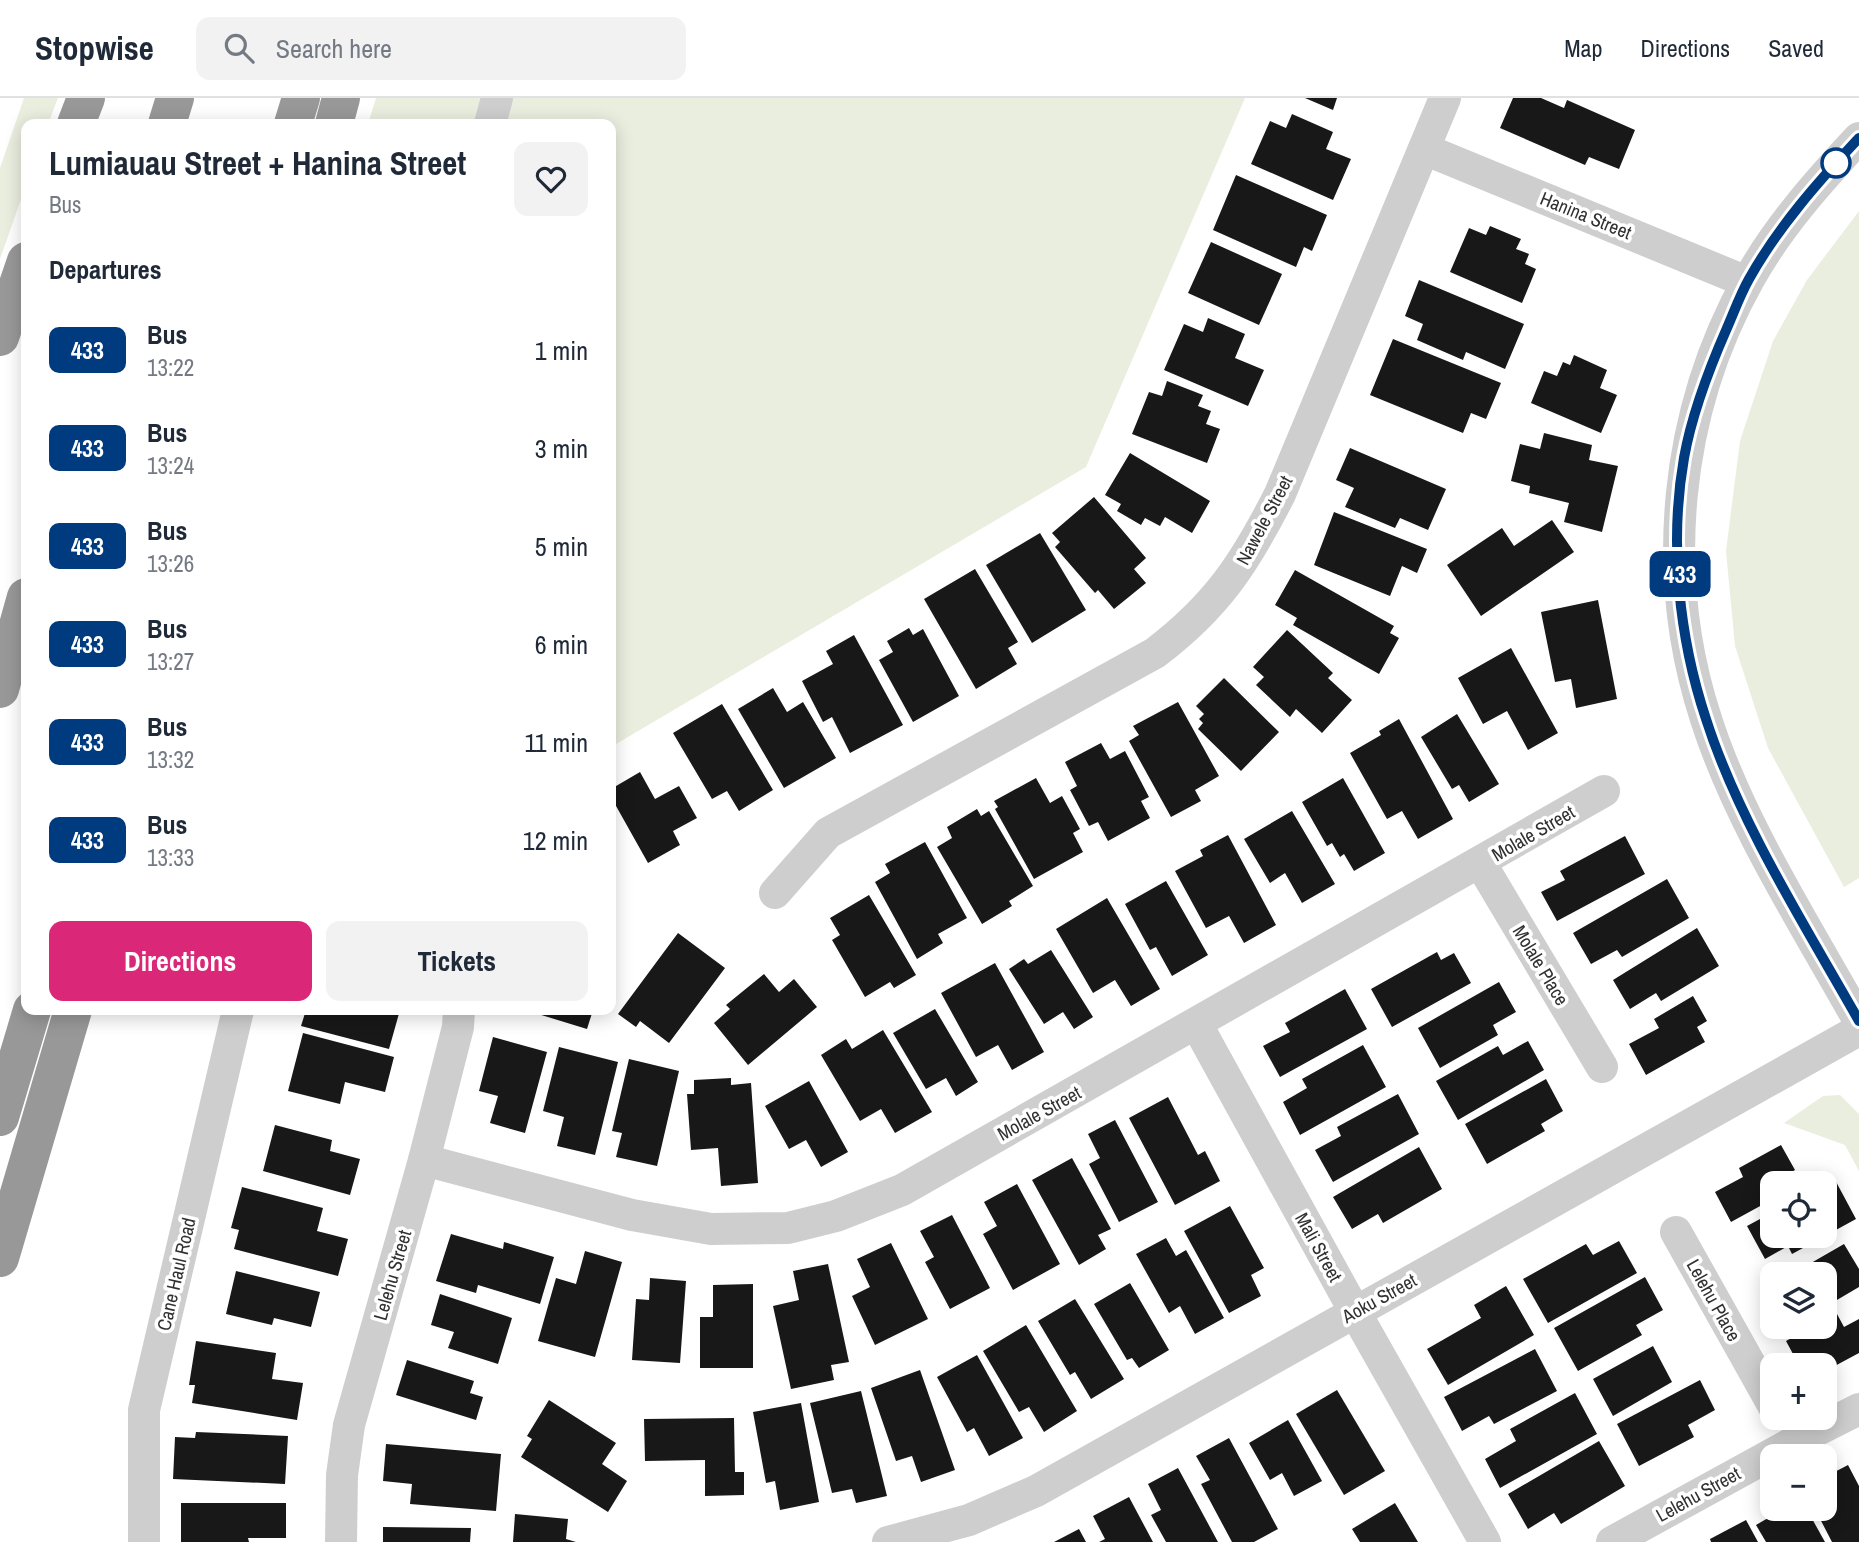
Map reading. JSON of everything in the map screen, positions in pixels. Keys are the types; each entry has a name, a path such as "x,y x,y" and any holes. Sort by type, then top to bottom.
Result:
{"highway":[{"path":"78,119 86,98"},
{"path":"169,119 175,98"},
{"path":"295,119 301,98"},
{"path":"335,119 341,98"},
{"path":"0,337 21,276"},
{"path":"0,689 21,615"},
{"path":"0,1117 31,1015"},
{"path":"0,1258 72,1015"}],"street":[{"path":"492,119 498,98"},
{"name":"Nawele Street","path":"775,893 828,834 1154,653 1185,630 1220,594 1251,551 1280,494 1445,98"},
{"path":"1859,138 1812,189 1747,282 1700,395 1684,458 1678,526 1688,659 1706,722 1726,772 1765,852 1859,1021"},
{"name":"Hanina Street","path":"1424,149 1747,282"},
{"name":"Molale Street","path":"424,1160 676,1225 745,1231 788,1228 836,1216 901,1190 1481,864 1604,791"},
{"name":"Molale Place","path":"1481,864 1602,1067"},
{"name":"Cane Haul Road","path":"144,1542 144,1410 237,1015"},
{"name":"Lelehu Street","path":"341,1542 342,1475 349,1425 424,1160 458,1027 459,1015"},
{"name":"Mali Street","path":"1197,1025 1485,1542"},
{"name":"Aoku Street","path":"888,1542 969,1520 1036,1491 1859,1030"},
{"name":"Lelehu Place","path":"1676,1232 1760,1382"},
{"name":"Lelehu Street","path":"1837,1415 1859,1409"},
{"name":"Lelehu Street","path":"1612,1542 1787,1430"}],"shaded area":[{"path":"24,98 58,98 50,119 21,119 21,199 0,259 0,168"},
{"path":"376,98 1245,98 1086,467 616,744 616,119 370,119"},
{"path":"1859,211 1859,878 1844,887 1768,748 1735,646 1726,551 1740,441 1773,341 1807,280"},
{"path":"1840,1095 1859,1114 1859,1171 1845,1145 1784,1123 1823,1096"}],"building":[{"path":"1305,98 1337,98 1333,110"},
{"path":"1513,98 1541,98 1564,108 1567,100 1635,130 1619,169 1589,157 1585,165 1500,128"},
{"path":"1292,114 1333,132 1326,149 1351,159 1333,200 1251,164 1270,121 1286,128"},
{"path":"1236,175 1327,215 1312,251 1304,247 1296,267 1213,230"},
{"path":"1490,226 1521,239 1516,249 1529,254 1525,264 1536,269 1522,303 1450,272 1469,228 1486,235"},
{"path":"1211,242 1282,274 1259,325 1188,293"},
{"path":"1419,280 1524,324 1505,369 1466,352 1463,360 1417,340 1423,324 1405,316"},
{"path":"1208,318 1245,334 1235,358 1264,370 1248,406 1164,370 1184,324 1203,332"},
{"path":"1393,339 1501,383 1486,419 1471,413 1463,433 1370,395"},
{"path":"1574,355 1607,370 1600,388 1617,395 1601,433 1531,403 1544,371 1557,376 1563,362 1570,365"},
{"path":"1167,381 1203,395 1198,406 1211,411 1206,424 1220,429 1207,463 1132,434 1149,392 1162,396"},
{"path":"1544,433 1592,445 1589,460 1618,466 1602,532 1564,522 1569,503 1529,493 1530,486 1511,481 1520,444 1540,449"},
{"path":"1350,448 1446,489 1428,530 1400,518 1395,528 1345,507 1354,488 1336,480"},
{"path":"1130,453 1210,501 1192,533 1165,517 1160,526 1145,518 1141,525 1117,511 1121,504 1105,495"},
{"path":"1094,497 1146,558 1134,569 1146,583 1114,609 1098,590 1095,593 1055,547 1060,542 1052,533"},
{"path":"1334,512 1427,549 1417,573 1402,566 1390,596 1314,565"},
{"path":"1552,520 1574,552 1481,616 1447,565 1502,528 1514,546"},
{"path":"1040,533 1086,610 1032,643 986,565"},
{"path":"975,569 1018,642 1008,648 1017,664 976,689 924,599"},
{"path":"1295,570 1394,626 1390,633 1399,638 1379,674 1293,625 1297,618 1275,605"},
{"path":"1598,600 1617,699 1576,708 1571,679 1555,682 1541,612"},
{"path":"909,628 913,635 923,629 959,696 913,722 879,660 893,652 887,641"},
{"path":"1287,630 1333,673 1328,678 1352,700 1322,733 1296,709 1290,717 1256,685 1264,677 1253,667"},
{"path":"854,635 903,725 850,753 832,717 823,722 802,681 833,664 826,651"},
{"path":"1511,648 1558,733 1528,750 1507,711 1483,724 1458,678"},
{"path":"1224,678 1279,732 1241,771 1198,729 1203,723 1199,719 1204,714 1196,706"},
{"path":"773,688 787,712 803,702 836,758 784,788 738,709"},
{"path":"1178,702 1219,776 1195,790 1201,801 1171,817 1129,741 1139,735 1133,726"},
{"path":"722,704 773,790 739,811 727,791 712,799 673,733"},
{"path":"1457,714 1499,784 1469,802 1459,785 1452,789 1421,737"},
{"path":"1399,719 1453,819 1418,839 1402,811 1387,819 1350,753 1381,735 1379,731"},
{"path":"1101,743 1110,759 1125,751 1149,797 1141,801 1150,818 1108,841 1098,822 1089,826 1070,790 1077,786 1065,762"},
{"path":"640,772 655,799 679,786 697,818 673,831 680,845 648,863 616,806 616,786"},
{"path":"1036,778 1050,803 1062,796 1080,829 1073,833 1083,852 1034,879 995,809 998,807 994,801"},
{"path":"1343,778 1385,853 1354,871 1344,854 1340,857 1332,843 1327,846 1302,802"},
{"path":"977,809 981,816 989,811 1033,886 1009,901 1012,906 982,924 937,847 952,838 947,827"},
{"path":"1292,811 1335,884 1302,903 1285,873 1270,883 1244,839"},
{"path":"1228,835 1276,925 1244,943 1229,916 1206,928 1175,871 1203,856 1200,850"},
{"path":"1625,836 1645,874 1557,921 1541,892 1565,880 1560,871"},
{"path":"925,842 967,918 938,934 943,943 917,959 875,882 890,873 885,864"},
{"path":"1667,879 1689,918 1622,957 1617,950 1591,964 1573,933"},
{"path":"1166,881 1208,955 1172,976 1156,947 1150,950 1125,904"},
{"path":"869,895 916,975 894,988 890,982 865,997 832,940 840,935 830,918"},
{"path":"1107,898 1160,989 1131,1006 1115,980 1093,993 1056,929"},
{"path":"1697,928 1719,966 1661,1001 1656,993 1630,1009 1613,980"},
{"path":"678,933 725,968 669,1043 640,1021 636,1027 618,1014"},
{"path":"1051,950 1093,1017 1074,1029 1063,1012 1044,1024 1009,969 1024,959 1028,964"},
{"path":"1437,952 1441,960 1454,953 1471,983 1392,1027 1371,989"},
{"path":"995,963 1044,1052 1012,1070 998,1045 976,1057 941,993"},
{"path":"764,974 779,992 794,979 817,1007 748,1065 714,1023 730,1009 726,1005"},
{"path":"1499,982 1516,1012 1493,1025 1498,1035 1440,1068 1418,1028"},
{"path":"1345,989 1367,1029 1280,1077 1263,1046 1290,1032 1285,1023"},
{"path":"1693,996 1707,1021 1697,1027 1705,1042 1646,1075 1629,1044 1659,1028 1654,1019"},
{"path":"935,1009 978,1082 956,1096 946,1078 926,1089 893,1033"},
{"path":"304,1015 399,1015 389,1049 301,1026"},
{"path":"541,1015 591,1015 587,1029"},
{"path":"883,1030 932,1112 895,1133 881,1109 860,1121 821,1055 846,1039 852,1049"},
{"path":"303,1033 394,1057 385,1092 345,1082 340,1104 288,1091"},
{"path":"493,1037 547,1052 525,1133 490,1123 498,1096 479,1091"},
{"path":"1528,1041 1544,1070 1458,1120 1436,1081 1498,1046 1503,1055"},
{"path":"1363,1045 1386,1087 1300,1135 1283,1102 1307,1088 1302,1079"},
{"path":"559,1047 618,1062 595,1155 557,1146 564,1117 543,1111"},
{"path":"629,1059 679,1071 657,1166 616,1157 622,1133 612,1131"},
{"path":"731,1078 731,1085 751,1083 758,1183 721,1186 718,1148 691,1150 687,1094 694,1094 694,1080"},
{"path":"1546,1079 1563,1111 1541,1124 1545,1131 1487,1164 1465,1124"},
{"path":"809,1081 848,1152 821,1167 806,1140 789,1149 765,1106"},
{"path":"1398,1094 1419,1134 1333,1182 1315,1150 1341,1136 1337,1127"},
{"path":"1168,1097 1198,1155 1205,1151 1220,1181 1175,1205 1129,1118"},
{"path":"1115,1120 1158,1202 1119,1222 1089,1164 1100,1158 1088,1134"},
{"path":"275,1125 332,1140 330,1151 360,1159 350,1195 263,1171"},
{"path":"1781,1145 1795,1170 1760,1171 1760,1206 1731,1222 1715,1192 1743,1177 1739,1168"},
{"path":"1419,1147 1442,1189 1383,1223 1378,1214 1352,1229 1333,1197"},
{"path":"1072,1158 1111,1229 1098,1235 1106,1249 1079,1265 1032,1180"},
{"path":"1017,1184 1060,1264 1013,1290 983,1234 997,1226 984,1202"},
{"path":"1837,1184 1856,1219 1837,1229"},
{"path":"242,1187 323,1208 317,1231 348,1239 338,1276 234,1249 239,1230 231,1228"},
{"path":"1230,1206 1264,1268 1251,1275 1261,1296 1229,1313 1184,1231"},
{"path":"952,1215 990,1288 950,1309 925,1262 934,1257 920,1231"},
{"path":"1760,1219 1760,1248 1784,1248 1765,1259 1747,1226"},
{"path":"451,1234 503,1249 504,1242 554,1257 540,1304 478,1285 476,1293 436,1281"},
{"path":"1166,1238 1176,1256 1186,1250 1224,1318 1195,1334 1180,1306 1169,1313 1136,1254"},
{"path":"1619,1241 1637,1273 1548,1323 1523,1279 1586,1244 1593,1255"},
{"path":"891,1243 928,1319 875,1345 852,1296 870,1287 857,1259"},
{"path":"1844,1244 1859,1269 1859,1287 1837,1300 1837,1262 1813,1262"},
{"path":"1789,1248 1803,1248 1792,1254"},
{"path":"585,1251 622,1262 595,1357 538,1341 556,1278 576,1284"},
{"path":"828,1264 849,1362 831,1365 834,1380 791,1389 773,1306 799,1300 793,1271"},
{"path":"236,1271 320,1292 311,1327 274,1318 272,1325 226,1314"},
{"path":"1645,1277 1663,1310 1636,1325 1642,1335 1578,1371 1554,1328"},
{"path":"650,1278 686,1281 680,1363 632,1360 636,1299 649,1300"},
{"path":"1130,1283 1169,1350 1139,1368 1132,1358 1127,1360 1094,1304"},
{"path":"753,1284 753,1368 700,1368 700,1317 713,1317 713,1285"},
{"path":"1506,1286 1534,1335 1448,1385 1427,1349 1481,1318 1474,1305"},
{"path":"440,1294 512,1318 498,1364 448,1348 454,1332 431,1325"},
{"path":"1075,1299 1124,1379 1091,1399 1075,1372 1070,1375 1038,1321"},
{"path":"1837,1314 1844,1327 1859,1319 1859,1353 1837,1365 1837,1353 1792,1353 1786,1341 1837,1339"},
{"path":"1026,1325 1077,1411 1044,1432 1029,1407 1019,1412 983,1351"},
{"path":"196,1341 276,1353 272,1379 303,1383 297,1420 192,1403 195,1385 189,1385"},
{"path":"1653,1346 1672,1382 1613,1416 1593,1379"},
{"path":"1535,1349 1557,1391 1494,1424 1489,1416 1462,1431 1444,1397"},
{"path":"977,1355 1023,1438 989,1456 974,1428 967,1432 937,1377"},
{"path":"407,1360 474,1381 470,1393 483,1397 476,1420 396,1395"},
{"path":"920,1370 955,1470 921,1482 912,1456 896,1461 871,1388"},
{"path":"1700,1380 1715,1410 1688,1425 1694,1437 1639,1466 1617,1424"},
{"path":"1337,1390 1385,1471 1344,1495 1296,1414"},
{"path":"861,1391 887,1496 856,1503 852,1489 832,1493 810,1403"},
{"path":"1575,1393 1597,1434 1500,1488 1485,1459 1516,1441 1510,1429"},
{"path":"549,1400 616,1443 602,1464 627,1481 608,1512 521,1457 532,1439 527,1436"},
{"path":"801,1403 819,1502 780,1510 775,1481 766,1483 753,1412"},
{"path":"734,1418 735,1472 744,1472 744,1495 705,1496 705,1460 645,1461 644,1419"},
{"path":"1288,1420 1322,1481 1294,1496 1282,1473 1270,1480 1249,1443"},
{"path":"196,1432 288,1436 285,1484 173,1479 175,1437 195,1438"},
{"path":"1229,1438 1278,1529 1254,1542 1232,1542 1201,1484 1210,1480 1196,1456"},
{"path":"1599,1441 1625,1486 1561,1524 1554,1513 1528,1529 1508,1494"},
{"path":"386,1444 501,1454 496,1511 410,1504 412,1484 383,1481"},
{"path":"1848,1465 1859,1486 1859,1542 1832,1542 1821,1521 1837,1521 1837,1471"},
{"path":"1178,1468 1218,1542 1166,1542 1151,1515 1161,1510 1148,1484"},
{"path":"1129,1497 1153,1542 1099,1542 1105,1539 1093,1516"},
{"path":"181,1503 286,1503 286,1538 248,1538 249,1542 181,1542"},
{"path":"1395,1503 1418,1542 1360,1542 1352,1529"},
{"path":"515,1514 568,1519 566,1539 576,1542 513,1542"},
{"path":"1746,1520 1758,1542 1711,1542 1710,1539"},
{"path":"1763,1521 1813,1521 1825,1542 1766,1542 1756,1525"},
{"path":"383,1527 471,1528 470,1542 383,1542"},
{"path":"1079,1529 1086,1542 1054,1542"}],"bus line":[{"name":"433","path":"1859,138 1812,189 1766,251 1747,282 1700,395 1684,458 1678,526 1681,594 1688,659 1706,722 1726,772 1765,852 1859,1021"}]}
